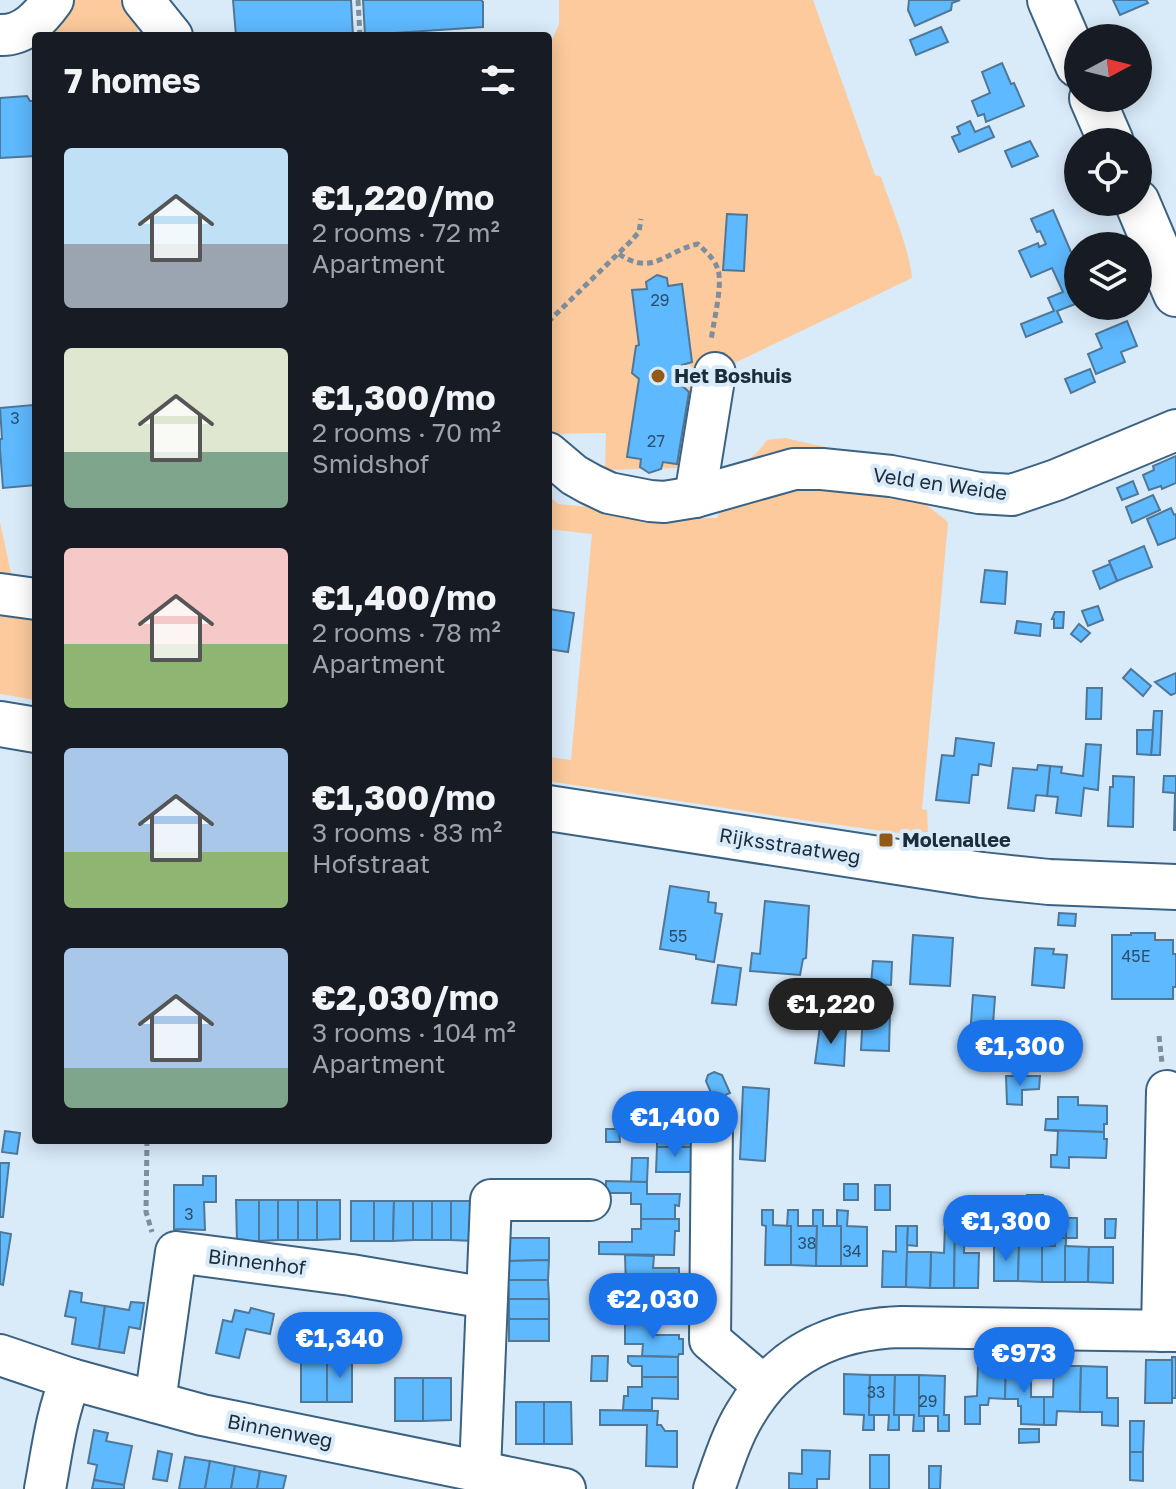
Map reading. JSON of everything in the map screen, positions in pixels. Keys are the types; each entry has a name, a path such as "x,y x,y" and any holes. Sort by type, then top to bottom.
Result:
{"main road":[{"path":"1050,0 1064,32"},
{"path":"1143,216 1176,294"},
{"path":"0,724 32,729"},
{"name":"Rijksstraatweg","path":"552,809 982,875 1061,883 1176,887"}],"street":[{"path":"0,35 28,28 53,0"},
{"path":"143,0 169,32"},
{"path":"181,32 182,9 186,0"},
{"path":"695,497 715,373"},
{"name":"Veld en Weide","path":"552,456 574,475 609,493 664,502 695,497 794,469 891,476 979,493 1012,495 1176,430"},
{"path":"0,594 32,598"},
{"path":"714,1489 735,1433 764,1386 795,1357 819,1344 856,1331 878,1328 1169,1331 1167,1091"},
{"path":"712,1121 710,1340 764,1386"},
{"path":"480,1471 491,1200 590,1200"},
{"path":"155,1402 176,1252"},
{"name":"Binnenhof","path":"176,1252 339,1273 487,1298"},
{"name":"Binnenweg","path":"0,1355 71,1379 202,1415 565,1489"},
{"path":"45,1489 58,1416 71,1379"}],"path":[{"path":"358,0 360,32"},
{"path":"552,318 639,232 641,219"},
{"path":"619,254 631,262 642,264 656,262 698,244 715,262 719,281 707,368 715,373"},
{"path":"147,1144 146,1212 158,1243 176,1252"}],"shaded area":[{"path":"68,0 119,0 136,9 138,32 49,32 47,15"},
{"path":"559,0 813,0 875,175 881,177 899,227 912,278 722,369 715,467 605,470 606,433 552,434 552,40 559,24"},
{"path":"785,438 834,449 892,478 948,522 922,809 927,810 928,837 552,782 552,758 571,760 592,534 552,529 552,499 558,504 717,518 739,463 751,457 767,440"},
{"path":"0,522 12,578 32,587 32,699 0,694"}],"building":[{"path":"233,0 351,0 353,32 236,32"},
{"path":"363,0 483,2 483,27 365,32"},
{"path":"909,0 960,0 952,3 951,10 915,26 908,10"},
{"path":"1113,0 1146,0 1148,3 1120,15"},
{"path":"941,27 948,42 916,55 910,40"},
{"path":"1002,63 1024,106 986,122 984,114 978,116 972,101 990,93 982,72"},
{"path":"27,96 32,101 32,156 0,158 0,98"},
{"path":"970,121 975,132 989,126 994,137 959,152 952,137 960,134 957,127"},
{"path":"1030,141 1038,156 1012,167 1005,151"},
{"path":"1053,210 1064,236 1064,308 1057,311 1062,322 1026,337 1021,324 1054,311 1048,298 1063,292 1052,268 1031,277 1019,251 1038,243 1039,247 1046,244 1031,219"},
{"path":"727,214 747,215 744,271 723,270"},
{"name":"Het Boshuis","path":"657,275 667,278 668,286 682,284 692,362 682,365 679,383 689,392 677,464 663,462 661,469 649,473 640,467 641,459 627,457 639,379 632,373 636,346 639,345 632,290 647,289 646,282"},
{"path":"1127,321 1137,346 1121,352 1125,362 1096,374 1088,354 1102,348 1096,334"},
{"path":"1090,369 1095,382 1071,393 1065,379"},
{"path":"32,405 32,485 3,488 0,408"},
{"path":"1176,456 1176,483 1149,490 1143,475 1154,470 1153,466"},
{"path":"1133,481 1138,494 1122,500 1117,488"},
{"path":"1153,495 1160,510 1132,523 1126,507"},
{"path":"1171,508 1176,514 1176,538 1158,545 1147,519"},
{"path":"1144,546 1152,567 1117,581 1109,561"},
{"path":"1110,564 1117,581 1100,589 1093,571"},
{"path":"985,570 1007,572 1005,604 981,602"},
{"path":"1098,606 1103,620 1088,626 1082,611"},
{"path":"552,609 574,613 568,652 552,650"},
{"path":"1055,612 1064,612 1063,628 1054,628 1052,619"},
{"path":"1017,621 1041,624 1040,636 1015,633"},
{"path":"1079,624 1090,633 1081,642 1071,634"},
{"path":"1131,669 1151,686 1143,696 1123,678"},
{"path":"1176,673 1176,693 1171,695 1155,682"},
{"path":"1087,688 1102,688 1101,719 1086,719"},
{"path":"1154,711 1162,711 1160,755 1151,755"},
{"path":"1137,730 1153,730 1151,755 1137,754"},
{"path":"956,738 994,743 991,766 979,764 978,775 972,775 969,803 936,800 942,755 954,756"},
{"path":"1086,744 1101,745 1098,790 1084,788 1081,816 1056,813 1058,797 1047,796 1050,766 1062,767 1061,773 1083,776"},
{"path":"1038,765 1050,766 1047,796 1036,795 1034,811 1008,808 1013,768 1037,770"},
{"path":"1113,776 1134,777 1133,827 1108,826"},
{"path":"1164,776 1176,776 1176,830 1175,793 1163,792"},
{"path":"670,886 709,892 708,902 716,903 715,913 722,914 714,962 696,959 696,955 660,949"},
{"path":"765,901 809,906 806,958 803,959 800,975 750,971 752,953 760,954"},
{"path":"1059,913 1076,914 1075,926 1058,925"},
{"path":"1155,933 1155,940 1173,940 1176,987 1173,987 1173,999 1112,999 1112,935"},
{"path":"913,935 953,938 950,986 910,984"},
{"path":"1035,948 1054,949 1053,954 1067,955 1064,988 1032,985"},
{"path":"873,961 892,962 891,985 871,984"},
{"path":"718,965 741,968 736,1005 712,1003"},
{"path":"973,995 995,997 992,1038 970,1036"},
{"path":"863,1012 890,1013 889,1051 861,1050"},
{"path":"820,1026 846,1028 844,1066 815,1063"},
{"path":"1011,1029 1036,1030 1036,1055 1011,1054"},
{"path":"714,1072 722,1075 730,1093 714,1100 706,1081 708,1075"},
{"path":"1006,1076 1040,1076 1039,1089 1022,1090 1022,1105 1007,1104"},
{"path":"743,1087 769,1089 765,1161 740,1159"},
{"path":"1058,1097 1078,1097 1078,1105 1107,1106 1104,1132 1045,1130 1046,1119 1058,1119"},
{"path":"641,1114 659,1115 659,1122 696,1123 691,1147 657,1147 657,1132 641,1132"},
{"path":"606,1129 619,1129 620,1142 606,1142"},
{"path":"1045,1130 1104,1132 1104,1139 1107,1139 1106,1158 1069,1157 1069,1168 1051,1167 1051,1155 1057,1155 1058,1131"},
{"path":"5,1131 20,1133 17,1154 2,1152"},
{"path":"657,1147 696,1147 695,1159 691,1159 691,1172 656,1172"},
{"path":"632,1158 648,1158 647,1182 631,1182"},
{"path":"0,1163 9,1163 3,1217 0,1217"},
{"path":"203,1176 216,1176 216,1202 204,1202 205,1230 174,1229 174,1185 203,1185"},
{"path":"606,1181 647,1182 647,1194 680,1194 679,1206 675,1205 675,1219 641,1219 641,1204 631,1204 631,1193 606,1193"},
{"path":"844,1184 858,1184 858,1200 844,1200"},
{"path":"875,1185 890,1185 890,1210 875,1210"},
{"path":"1027,1195 1043,1195 1043,1206 1027,1207"},
{"path":"236,1200 259,1200 259,1241 237,1241"},
{"path":"259,1200 278,1200 278,1240 259,1241"},
{"path":"278,1200 298,1200 298,1240 278,1240"},
{"path":"298,1200 317,1200 317,1240 298,1240"},
{"path":"317,1200 340,1200 340,1239 317,1240"},
{"path":"351,1201 374,1201 374,1241 351,1241"},
{"path":"374,1201 394,1201 393,1241 374,1241"},
{"path":"394,1201 413,1201 413,1240 393,1241"},
{"path":"413,1201 432,1201 432,1240 413,1240"},
{"path":"432,1201 451,1201 451,1240 432,1240"},
{"path":"451,1201 474,1201 474,1241 451,1240"},
{"path":"762,1210 773,1210 773,1225 791,1226 791,1265 765,1265 766,1226 762,1225"},
{"path":"788,1210 798,1210 798,1226 817,1226 816,1266 791,1265"},
{"path":"813,1210 823,1210 823,1226 841,1226 841,1266 816,1266 817,1226 813,1226"},
{"path":"837,1210 848,1211 847,1226 867,1227 867,1266 841,1266 841,1226 837,1226"},
{"path":"1010,1217 1019,1217 1019,1237 1009,1237"},
{"path":"1057,1218 1066,1218 1066,1238 1057,1238"},
{"path":"1066,1218 1077,1218 1077,1238 1066,1238"},
{"path":"641,1219 679,1219 674,1255 599,1254 599,1242 632,1242 632,1229 641,1229"},
{"path":"1105,1219 1116,1219 1115,1238 1105,1238"},
{"path":"896,1226 908,1226 906,1287 882,1287 883,1251 896,1252"},
{"path":"908,1226 917,1226 917,1246 907,1245"},
{"path":"945,1226 955,1226 954,1288 930,1288 931,1252 944,1253"},
{"path":"955,1226 965,1226 964,1253 979,1253 978,1288 954,1288"},
{"path":"0,1232 11,1234 3,1285 0,1284"},
{"path":"508,1238 549,1238 549,1260 508,1261"},
{"path":"1055,1238 1066,1238 1065,1282 1042,1282 1042,1246 1055,1246"},
{"path":"994,1245 1019,1246 1018,1281 994,1281"},
{"path":"1019,1246 1042,1246 1042,1282 1018,1281"},
{"path":"1065,1246 1089,1247 1088,1282 1065,1282"},
{"path":"1089,1247 1113,1247 1113,1283 1088,1282"},
{"path":"907,1252 931,1252 930,1288 906,1287"},
{"path":"625,1255 654,1256 653,1268 679,1268 679,1291 626,1287"},
{"path":"549,1260 548,1280 508,1280 508,1261"},
{"path":"508,1280 548,1280 549,1299 509,1299"},
{"path":"632,1288 679,1291 679,1311 653,1311 653,1324 625,1323 625,1299 632,1299"},
{"path":"70,1291 82,1293 81,1302 105,1306 99,1349 72,1344 76,1318 65,1316"},
{"path":"509,1299 549,1299 549,1319 509,1319"},
{"path":"131,1302 144,1303 140,1329 129,1327 124,1353 99,1349 105,1306 129,1310"},
{"path":"251,1308 274,1314 270,1334 246,1329 239,1358 216,1353 223,1320 232,1322 235,1310 249,1313"},
{"path":"509,1319 549,1319 549,1341 509,1341"},
{"path":"625,1323 653,1324 653,1335 679,1335 679,1339 683,1339 683,1354 678,1357 642,1356 643,1344 625,1344"},
{"path":"592,1356 608,1356 607,1381 591,1381"},
{"path":"628,1356 678,1357 678,1377 642,1377 642,1366 632,1366"},
{"path":"1172,1357 1176,1357 1176,1398 1171,1398"},
{"path":"301,1359 327,1359 327,1402 301,1402"},
{"path":"327,1359 352,1359 352,1402 327,1402"},
{"path":"1146,1360 1172,1360 1172,1403 1145,1403"},
{"path":"978,1365 1006,1365 1005,1399 989,1398 988,1405 980,1405 980,1424 965,1424 965,1397 977,1396"},
{"path":"1006,1365 1031,1366 1031,1397 1044,1397 1044,1425 1021,1424 1018,1399 1005,1399"},
{"path":"1054,1366 1081,1366 1080,1412 1057,1411 1056,1425 1044,1425 1044,1397 1053,1397"},
{"path":"1081,1366 1107,1367 1107,1398 1118,1398 1118,1426 1102,1425 1102,1412 1080,1412"},
{"path":"844,1374 870,1375 869,1415 874,1415 874,1430 863,1430 864,1415 844,1414"},
{"path":"870,1375 895,1375 894,1415 899,1415 899,1430 888,1430 889,1415 869,1415"},
{"path":"895,1375 919,1375 919,1416 924,1416 924,1431 913,1431 914,1415 894,1415"},
{"path":"919,1375 945,1376 944,1415 949,1415 949,1431 938,1431 938,1416 919,1416"},
{"path":"642,1377 678,1377 678,1399 652,1398 652,1410 623,1410 628,1387 642,1387"},
{"path":"395,1378 423,1378 423,1421 395,1421"},
{"path":"423,1378 451,1378 451,1420 423,1421"},
{"path":"516,1402 544,1402 544,1444 516,1444"},
{"path":"544,1402 571,1402 572,1444 544,1444"},
{"path":"600,1410 658,1411 657,1425 665,1431 677,1431 677,1467 646,1466 647,1425 600,1425"},
{"path":"1130,1421 1144,1421 1143,1452 1130,1452"},
{"path":"1019,1429 1039,1429 1039,1442 1019,1443"},
{"path":"94,1430 108,1433 106,1441 132,1446 124,1485 94,1480 97,1465 88,1463"},
{"path":"802,1450 830,1451 829,1479 817,1479 817,1489 789,1489 789,1473 802,1474"},
{"path":"158,1451 172,1454 167,1481 153,1479"},
{"path":"1130,1452 1143,1452 1143,1481 1130,1480"},
{"path":"870,1455 889,1455 889,1489 870,1489"},
{"path":"185,1457 210,1461 205,1489 179,1489"},
{"path":"210,1461 235,1466 231,1489 205,1489"},
{"path":"235,1466 260,1471 257,1489 231,1489"},
{"path":"929,1466 941,1466 940,1489 929,1489"},
{"path":"260,1471 286,1476 283,1489 257,1489"},
{"path":"94,1480 124,1485 124,1489 92,1489"}],"place":[{"name":"Het Boshuis","path":"658,376"},
{"name":"Molenallee","path":"886,840"}]}
